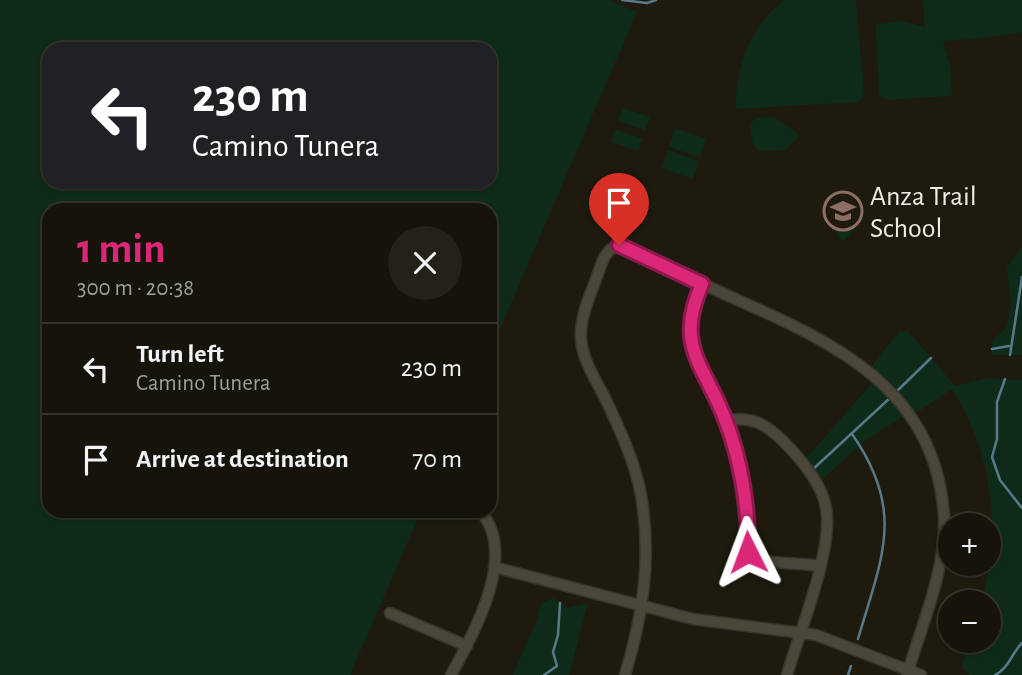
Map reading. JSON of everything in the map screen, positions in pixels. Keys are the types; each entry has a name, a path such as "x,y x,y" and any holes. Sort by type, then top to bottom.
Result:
{"street":[{"path":"625,675 642,607 647,553 641,494 625,442 589,369 581,333 583,313 604,260 613,247 631,249 814,334 849,356 891,393 923,439 938,477 944,534 934,582 908,673"},
{"path":"702,284 692,307 690,339 726,421 741,479 751,556 763,561 820,566"},
{"path":"726,421 748,418 764,426 787,444 820,489 828,526 820,566 787,675"},
{"path":"451,675 478,625 498,554 486,518"},
{"path":"494,567 693,619 800,632 830,639 908,673 921,675"},
{"path":"390,613 467,646"}],"green space":[{"path":"0,0 609,0 637,12 497,336 497,203 42,203 42,518 418,518 350,675 0,675"},
{"path":"784,0 856,0 864,96 859,102 736,109 738,78 747,49 762,22"},
{"path":"922,0 1022,0 1022,33 943,42 950,65 952,96 886,100 879,94 876,24 902,21 925,27"},
{"path":"622,108 650,117 645,130 618,121"},
{"path":"774,117 797,133 798,138 785,150 758,151 753,143 750,124 756,118"},
{"path":"675,128 706,139 700,157 669,147"},
{"path":"615,129 643,139 638,151 611,142"},
{"path":"668,150 699,161 693,179 662,168"},
{"path":"852,195 854,209 864,217 843,242 830,223 827,197"},
{"path":"1022,247 1022,355 991,355 993,340 1007,327 1011,302 1007,268"},
{"path":"907,330 955,386 987,378 1022,380 1022,675 970,675 961,667 966,653 1001,653 1001,590 985,590 988,576 1001,576 1001,513 992,513 985,466 977,440 952,389 910,417 907,414 865,441 821,480 807,457 876,379 868,370 900,331 903,333"},
{"path":"553,598 567,608 588,603 569,675 513,675 537,620 541,604"}],"waterway":[{"path":"622,0 647,3 656,0"},
{"path":"1010,355 1022,277"},
{"path":"992,349 1009,346"},
{"path":"896,392 931,358"},
{"path":"1005,379 997,402 997,439 992,457 1000,480 1022,508"},
{"path":"811,471 891,397"},
{"path":"852,434 869,462 879,487 884,511 881,558 858,639"},
{"path":"544,675 557,666 553,652 558,635 560,603"},
{"path":"995,675 1004,669 1022,643"},
{"path":"848,675 851,666"}],"place":[{"name":"Anza Trail School","path":"843,211"}],"route":[{"path":"619,245 702,284 692,307 690,339 726,421 741,479 748,552"}]}
